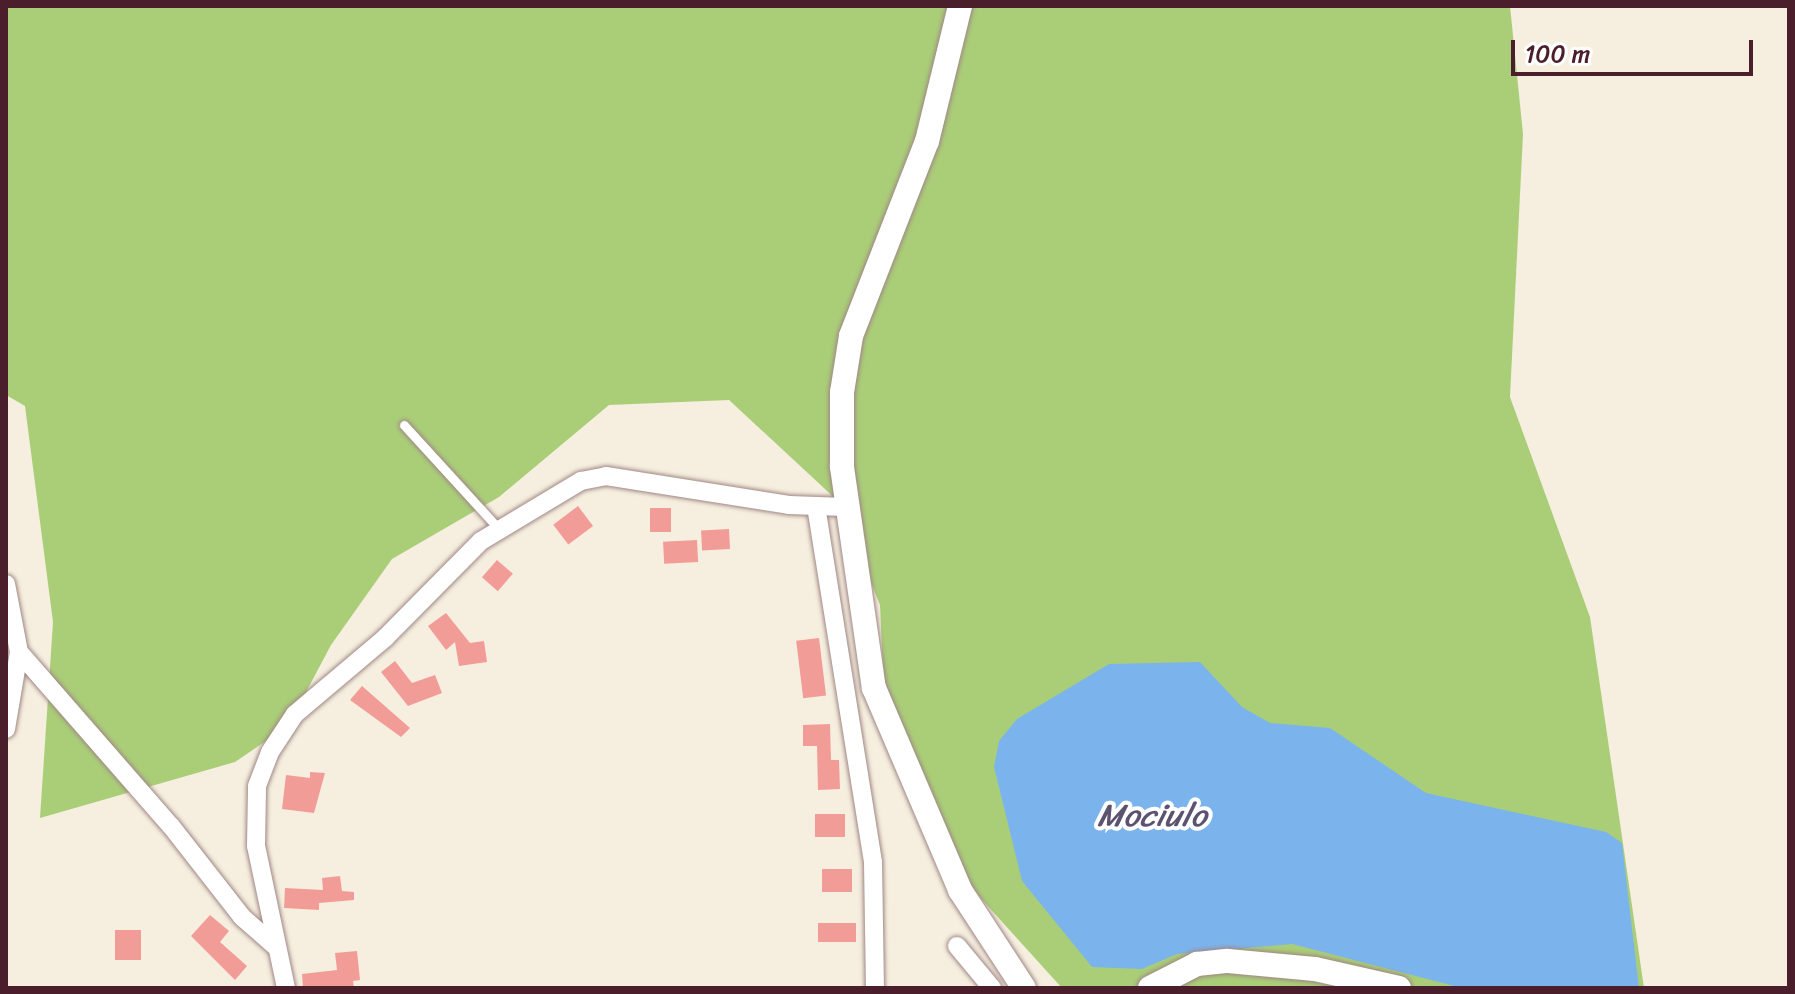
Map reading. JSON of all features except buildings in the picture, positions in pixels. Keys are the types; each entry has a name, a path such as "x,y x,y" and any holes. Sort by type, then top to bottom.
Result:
{"street":[{"path":"960,6 927,141 851,336 842,392 845,507 874,688 960,890 1024,988"},
{"path":"286,988 256,846 257,786 270,752 295,714 385,638 498,528 581,481 606,476 816,506 845,507"},
{"path":"816,506 873,862 875,988"},
{"path":"6,584 19,652 6,729"},
{"path":"19,652 171,826 242,917 275,946"},
{"path":"957,946 992,988"},
{"path":"1150,988 1197,964 1228,961 1315,969 1399,988"}],"lane":[{"path":"404,425 498,528"}],"green space":[{"path":"6,6 1510,6 1523,134 1510,397 1590,617 1644,988 1062,988 928,840 886,736 880,605 839,502 729,400 609,405 499,497 392,559 331,645 288,726 235,762 40,818 53,622 25,406 6,395"}],"water":[{"name":"Mociulo","path":"1200,662 1242,707 1270,723 1330,728 1426,793 1606,832 1622,843 1639,988 1462,988 1292,944 1177,954 1142,969 1092,967 1022,881 994,767 999,741 1017,719 1109,664"}]}
